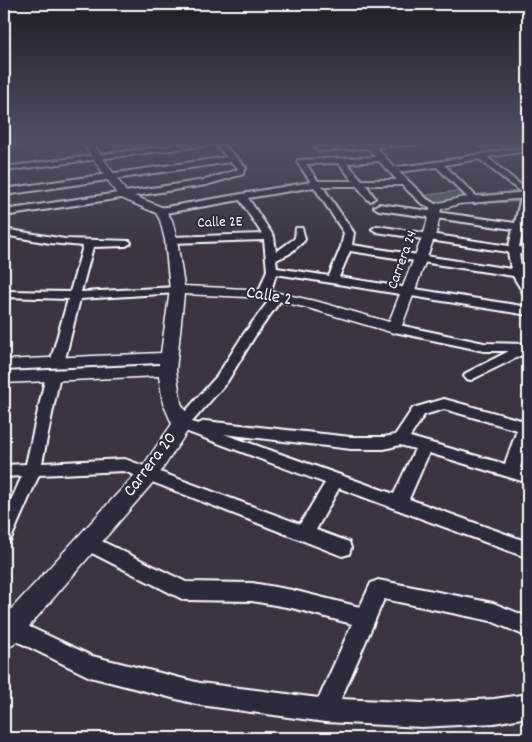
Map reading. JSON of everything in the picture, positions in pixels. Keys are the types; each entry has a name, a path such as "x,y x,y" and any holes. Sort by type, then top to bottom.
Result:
{"street":[{"path":"4,192 110,177 123,195 160,211 316,184 405,182"},
{"path":"4,213 206,182 225,177"},
{"path":"311,177 349,233 346,247 333,279"},
{"path":"354,177 371,198"},
{"path":"400,177 424,201 436,209 523,228"},
{"path":"451,177 475,200"},
{"path":"503,177 527,199"},
{"path":"182,424 222,378 271,296 269,237 244,197"},
{"path":"436,209 475,200 527,199"},
{"path":"379,207 436,209 527,199"},
{"path":"527,199 523,228 513,249 528,292"},
{"name":"Carrera 24","path":"394,328 422,258 436,209"},
{"name":"Carrera 20","path":"6,629 149,473 182,424 172,403 167,364 177,290 171,240 166,220 160,211"},
{"path":"378,229 528,252"},
{"path":"271,264 300,239 299,230"},
{"path":"4,232 31,239 88,245 126,244"},
{"name":"Calle 2E","path":"171,240 269,237"},
{"path":"4,536 33,469 55,369 76,296 88,245"},
{"path":"346,247 523,274"},
{"path":"271,264 333,279 528,312"},
{"name":"Calle 2","path":"4,294 76,296 177,290 221,290 271,296 394,328 484,347 528,347"},
{"path":"472,376 528,347"},
{"path":"4,365 55,369 167,364"},
{"path":"4,378 55,369"},
{"path":"400,439 406,433 416,414 436,405 444,404 527,428 511,471"},
{"path":"182,424 351,443 384,443 400,439 528,477"},
{"path":"182,424 528,550"},
{"path":"399,502 424,446"},
{"path":"4,471 124,465 342,548"},
{"path":"305,533 334,479"},
{"path":"87,542 184,591 252,592 292,599 365,618"},
{"path":"325,710 378,589 493,612 528,627"},
{"path":"6,629 90,666 200,694 325,710 422,715 494,711 528,706"}],"green space":[{"path":"465,190 469,195 522,191 528,196 528,201 435,206 420,196"}],"waterway":[{"path":"4,737 8,738"}]}
